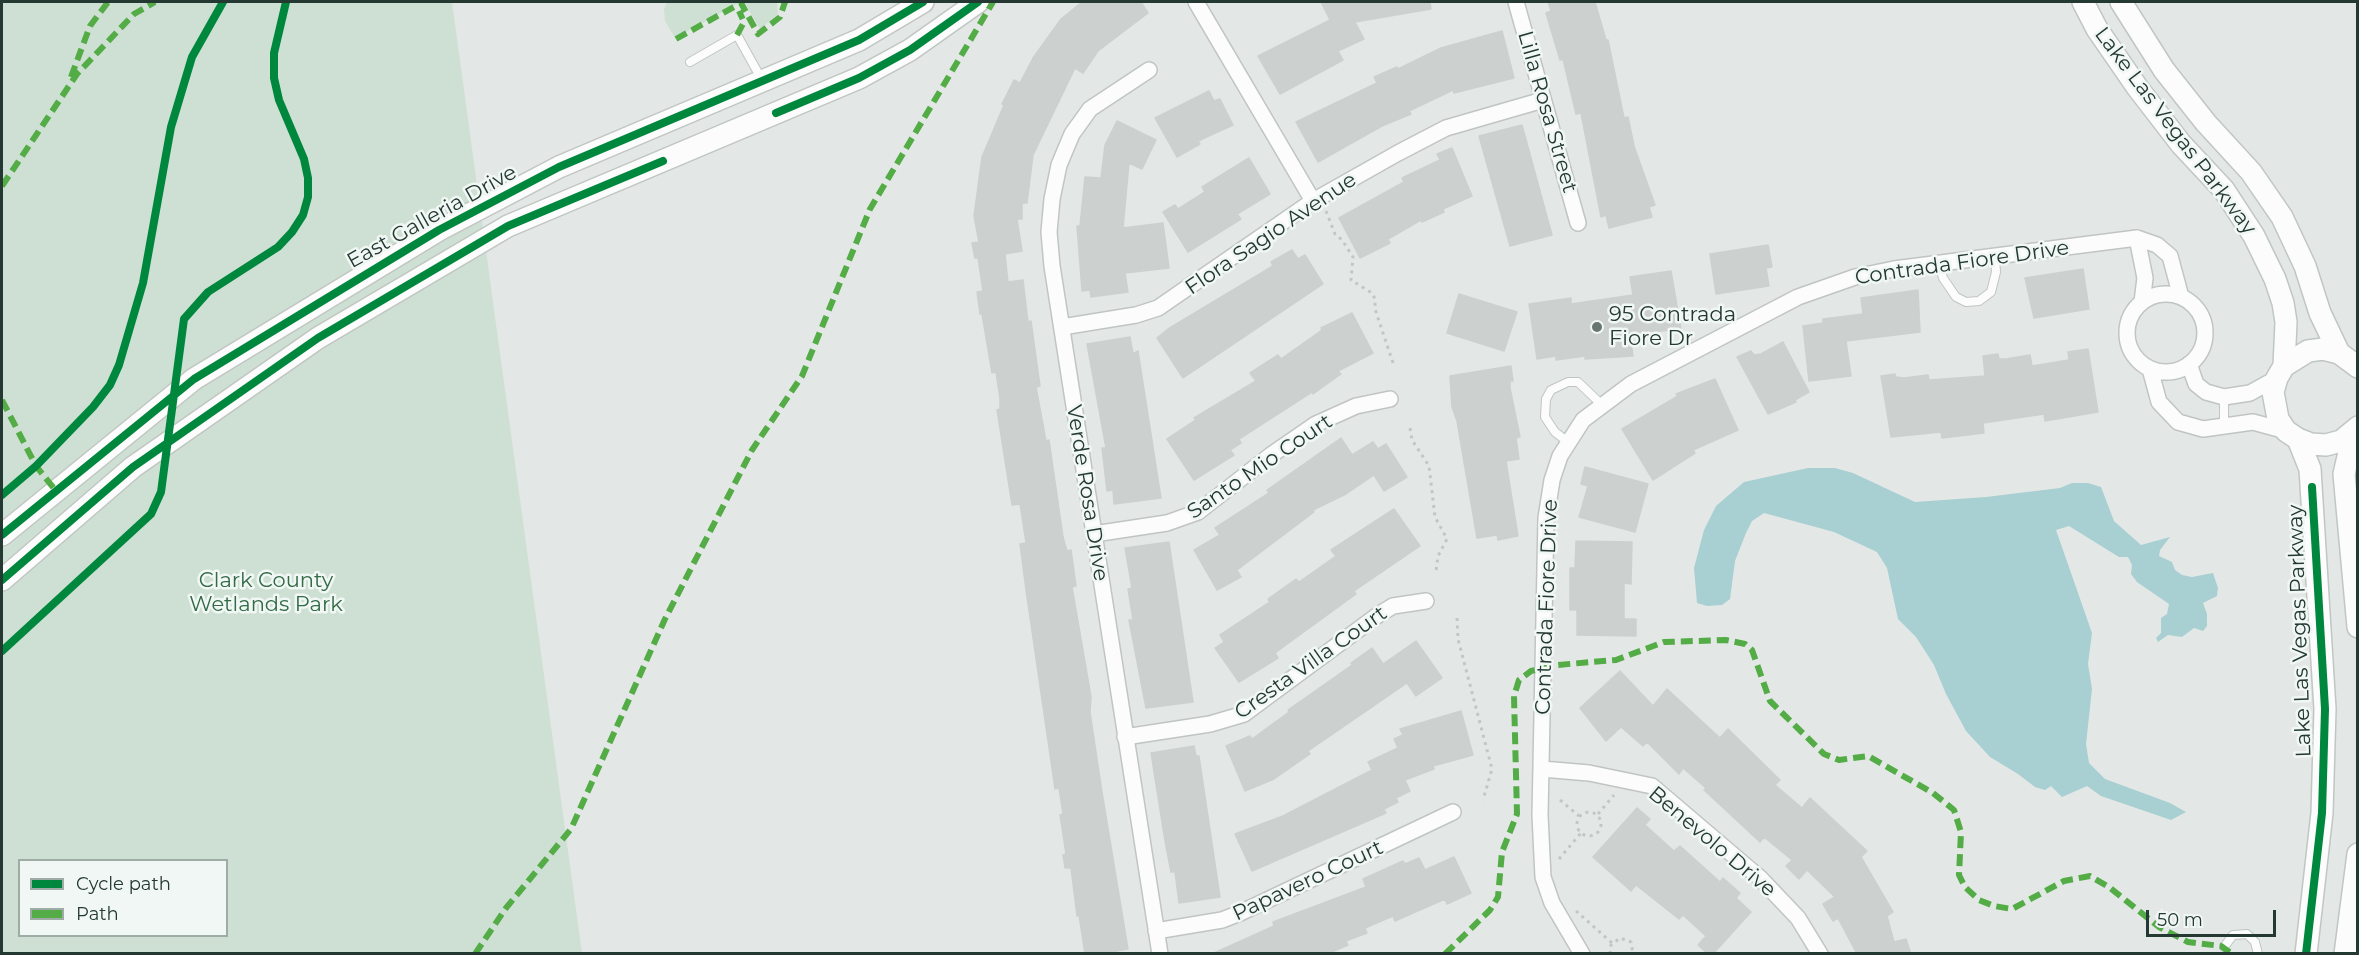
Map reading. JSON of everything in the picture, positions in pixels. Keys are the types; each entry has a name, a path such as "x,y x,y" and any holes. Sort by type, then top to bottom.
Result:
{"main road":[{"name":"East Galleria Drive","path":"2,535 194,379 439,230 559,167 859,40 923,2"},
{"path":"2,580 133,468 318,338 508,226 859,78 890,61 978,2"},
{"name":"Lake Las Vegas Parkway","path":"2083,2 2097,29 2137,87 2181,144 2224,190 2254,236 2275,279 2283,303 2286,322 2281,372 2273,392 2274,406 2310,469 2325,709 2322,813 2306,954"},
{"name":"Lake Las Vegas Parkway","path":"2121,2 2164,70 2206,123 2251,172 2282,217 2305,266 2320,313 2351,361"},
{"path":"763,82 776,113"},
{"path":"2281,372 2308,351 2324,350 2351,361"},
{"path":"2292,435 2311,444 2326,445 2341,441 2356,429"},
{"path":"2356,429 2343,474 2358,627"},
{"path":"56,491 78,513"},
{"path":"2345,954 2358,854"}],"street":[{"path":"1198,2 1313,201"},
{"name":"Lilla Rosa Street","path":"1516,2 1578,223"},
{"name":"Verde Rosa Drive","path":"1149,70 1090,109 1072,134 1059,165 1052,199 1049,232 1052,266 1160,954"},
{"name":"Flora Sagio Avenue","path":"1062,327 1136,315 1158,308 1313,201 1446,128 1543,100"},
{"path":"2137,238 2157,245 2170,256 2181,297"},
{"path":"2137,238 2145,278 2142,302"},
{"name":"Contrada Fiore Drive","path":"1582,954 1552,903 1543,877 1542,768 1546,518 1552,480 1569,442 1583,420 1601,404 1631,384 1798,297 1855,277 2137,238"},
{"path":"2160,294 2181,297 2197,309 2204,328 2202,348 2189,364 2170,372 2150,369 2134,357 2127,338 2129,318 2142,302 2160,294"},
{"path":"2189,364 2196,384 2206,392 2224,397 2250,393 2281,372"},
{"path":"2150,369 2159,402 2178,422 2203,429 2253,422 2292,435"},
{"name":"Santo Mio Court","path":"1094,534 1167,523 1198,512 1316,424 1356,406 1390,399"},
{"name":"Cresta Villa Court","path":"1125,737 1210,724 1244,714 1378,615 1393,606 1426,601"},
{"name":"Benevolo Drive","path":"1542,768 1598,774 1652,786 1760,878 1798,918 1820,954"},
{"name":"Papavero Court","path":"1156,931 1222,920 1240,914 1453,812"}],"lane":[{"path":"690,62 737,35 763,82"},
{"path":"1940,264 1943,278 1956,297 1966,302 1979,301 1991,292 1996,272 1995,257"},
{"path":"1569,442 1555,432 1545,417 1546,399 1551,390 1568,382 1578,382 1601,404"},
{"path":"2224,397 2224,426"},
{"path":"2224,947 2233,935 2247,934 2255,942 2258,954"}],"path":[{"path":"1326,211 1335,234 1342,240 1353,257 1352,280 1369,290 1375,299 1394,366"},
{"path":"1410,428 1412,440 1429,466 1434,517 1447,539 1438,556 1436,570"},
{"path":"1457,618 1458,639 1466,662 1492,769 1483,800"},
{"path":"1597,815 1614,795"},
{"path":"1560,800 1580,817"},
{"path":"1587,812 1597,815 1601,823 1600,831 1589,836 1581,833 1577,827 1580,817 1587,812"},
{"path":"1555,864 1581,833"},
{"path":"1574,909 1612,943"},
{"path":"1612,943 1620,938 1628,940 1633,946 1633,954"},
{"path":"1611,954 1612,943"}],"green space":[{"name":"Clark County Wetlands Park","path":"2,2 452,2 582,953 2,954"},
{"path":"667,2 741,2 675,38 665,21 664,9"},
{"path":"744,2 777,2 778,14 760,29"}],"water":[{"path":"1808,468 1835,468 1853,473 1915,502 1986,497 2060,488 2072,483 2088,483 2101,487 2114,521 2141,545 2170,537 2160,550 2159,556 2172,562 2175,570 2182,575 2192,577 2213,573 2218,588 2217,596 2203,603 2207,614 2207,626 2203,631 2194,628 2182,637 2168,635 2158,642 2156,638 2161,633 2161,618 2167,614 2169,604 2137,582 2131,574 2132,565 2128,557 2119,557 2069,526 2056,530 2092,633 2088,664 2092,689 2086,744 2089,763 2105,779 2170,803 2186,812 2171,820 2101,796 2087,786 2062,797 2051,786 2045,790 2035,787 1990,757 1966,731 1946,694 1934,665 1916,637 1898,619 1887,568 1877,552 1834,532 1764,513 1752,521 1746,533 1735,561 1730,599 1722,605 1707,606 1697,603 1694,568 1704,530 1716,506 1744,482"}],"building":[{"path":"1082,2 1141,2 1148,13 1098,51 1083,73 1075,68 1033,155 1027,203 1022,203 1022,219 1017,219 1022,251 1005,254 1008,282 1023,280 1028,322 1031,321 1040,386 1036,387 1046,441 1049,440 1063,537 1067,551 1071,550 1076,586 1072,587 1091,697 1090,712 1128,949 1099,954 1085,954 1071,868 1065,868 1063,855 1066,854 1060,815 1063,814 1059,788 1055,789 1020,544 1026,543 1020,504 1012,505 997,410 1000,409 1000,399 996,372 992,373 982,314 980,314 977,292 983,291 978,258 975,258 972,243 979,242 974,216 982,157 1004,105 1002,104 1014,80 1020,83 1033,58 1061,19"},
{"path":"1321,2 1430,2 1431,9 1355,22 1364,39 1338,51 1343,60 1280,94 1258,56 1330,20"},
{"path":"1548,2 1595,2 1606,40 1608,40 1624,118 1628,117 1634,146 1655,205 1649,207 1652,217 1609,228 1606,215 1601,217 1581,113 1576,114 1563,59 1560,60 1546,13 1551,11"},
{"path":"1502,31 1514,78 1454,93 1453,90 1409,111 1411,114 1382,126 1318,162 1296,122 1377,83 1374,77 1397,67 1398,69 1441,48"},
{"path":"1209,91 1214,101 1220,99 1233,125 1198,141 1200,144 1177,157 1155,118"},
{"path":"1117,121 1156,140 1142,169 1129,163 1123,228 1163,223 1169,268 1125,273 1128,292 1091,297 1090,290 1082,291 1077,226 1080,226 1085,177 1101,178 1105,145"},
{"path":"1522,125 1552,235 1510,246 1479,136"},
{"path":"1452,148 1472,196 1443,209 1444,212 1422,222 1421,220 1388,239 1390,243 1360,258 1339,218 1404,182 1402,178 1440,160 1437,154"},
{"path":"1249,158 1270,194 1237,214 1241,219 1188,252 1163,212 1175,205 1178,209 1205,192 1202,187"},
{"path":"1768,245 1772,267 1766,268 1769,286 1716,294 1710,254"},
{"path":"1292,250 1298,259 1305,255 1323,284 1183,378 1157,338 1168,329 1273,266 1271,262"},
{"path":"2083,269 2089,309 2034,318 2025,278"},
{"path":"1671,271 1681,329 1630,334 1633,356 1585,359 1585,356 1556,360 1556,356 1537,359 1529,304 1571,298 1571,304 1633,295 1630,277"},
{"path":"1918,290 1920,332 1846,341 1851,376 1809,381 1803,326 1823,323 1823,319 1863,314 1861,298"},
{"path":"1459,294 1517,312 1504,351 1447,333"},
{"path":"1352,313 1373,353 1338,371 1341,374 1313,394 1312,392 1239,439 1241,443 1230,450 1234,455 1194,480 1167,439 1196,420 1194,418 1256,381 1250,373 1278,355 1281,359 1322,330 1321,328"},
{"path":"1130,337 1133,354 1138,351 1161,498 1114,504 1113,490 1107,491 1102,448 1106,448 1087,344"},
{"path":"1783,342 1809,392 1795,400 1796,402 1768,414 1737,357 1751,351 1754,355 1761,354"},
{"path":"2088,349 2098,412 2045,421 2044,414 1983,423 1984,433 1942,438 1941,432 1891,437 1881,376 1895,374 1896,377 1904,378 1928,375 1929,380 1985,376 1983,356 1998,354 1999,359 2006,359 2030,355 2032,366 2069,360 2068,352"},
{"path":"1511,366 1513,381 1510,381 1510,388 1520,437 1516,438 1519,459 1506,461 1518,536 1498,540 1497,535 1477,538 1457,421 1452,407 1450,376"},
{"path":"1715,379 1738,430 1693,450 1695,453 1653,480 1622,429 1678,396 1676,394"},
{"path":"1341,438 1352,455 1373,442 1378,449 1386,444 1407,477 1384,491 1374,475 1346,494 1313,510 1314,512 1237,570 1241,577 1217,590 1194,550 1220,535 1215,528 1269,493 1267,490"},
{"path":"1585,467 1648,484 1635,532 1579,517 1588,486 1581,484"},
{"path":"1394,509 1420,546 1354,591 1356,594 1275,653 1278,658 1239,682 1215,648 1224,642 1220,635 1270,602 1268,599 1296,579 1299,582 1336,556 1331,550"},
{"path":"1576,541 1632,542 1631,584 1624,583 1624,619 1636,619 1636,636 1577,635 1577,610 1570,610 1570,568 1575,568"},
{"path":"1169,542 1193,702 1146,708 1129,620 1133,620 1128,589 1132,588 1125,548"},
{"path":"1416,641 1442,678 1416,696 1407,683 1308,751 1310,754 1274,779 1245,791 1226,746 1250,736 1252,739 1372,648 1383,664"},
{"path":"1620,671 1653,706 1667,689 1720,738 1728,729 1780,780 1775,785 1802,808 1810,798 1867,851 1861,857 1893,912 1887,916 1894,942 1906,939 1911,954 1857,954 1838,918 1833,921 1823,904 1835,897 1807,870 1799,879 1786,866 1792,860 1764,837 1760,842 1704,790 1706,788 1683,768 1679,774 1647,742 1643,746 1621,727 1606,741 1580,708"},
{"path":"1461,711 1473,755 1433,766 1434,769 1405,780 1410,791 1396,798 1398,802 1384,809 1386,813 1252,871 1235,834 1283,816 1372,770 1368,762 1398,748 1394,739 1403,735 1400,729"},
{"path":"1194,746 1196,756 1199,756 1220,897 1179,903 1175,872 1171,872 1165,841 1151,753"},
{"path":"1637,808 1650,819 1645,825 1674,851 1680,846 1720,882 1723,878 1740,893 1736,898 1751,912 1713,954 1708,954 1698,945 1706,936 1683,915 1679,919 1636,885 1631,891 1593,857"},
{"path":"1454,857 1471,893 1447,904 1445,899 1395,921 1393,916 1365,928 1367,933 1346,941 1348,945 1327,954 1212,954 1274,926 1273,922 1366,887 1363,879 1403,861 1405,864 1419,858 1425,870"}],"marked path":[{"path":"71,77 90,26 108,2"},
{"path":"2,186 77,74 134,14 155,2"},
{"path":"676,39 741,3 758,34 780,17 785,2"},
{"path":"475,954 506,908 571,829 665,619 752,450 802,376 870,209 993,2"},
{"path":"737,35 744,22 739,11"},
{"path":"2,400 36,466 56,491"},
{"path":"1445,954 1490,910 1498,897 1502,852 1517,814 1514,696 1519,680 1531,671 1557,665 1616,660 1664,642 1726,640 1745,644 1752,650 1770,701 1824,754 1839,760 1868,756 1933,793 1954,810 1961,832 1959,875 1965,887 1979,900 1994,906 2012,909 2064,881 2090,876 2109,887 2159,927 2188,942 2221,946 2232,954"}],"cycle path":[{"path":"2,495 36,466 93,407 110,385 119,365 143,283 171,127 192,57 223,2"},
{"path":"2,651 151,514 161,492 184,319 208,292 278,247 303,215 308,197 308,178 304,159 279,100 274,78 274,53 286,2"},
{"path":"2,535 194,379 439,230 559,167 859,40 923,2"},
{"path":"776,113 859,78 910,50 978,2"},
{"path":"2,580 133,467 318,338 508,226 663,161"},
{"path":"2306,954 2322,813 2325,709 2312,487"}],"place":[{"name":"95 Contrada Fiore Dr","path":"1597,327"}]}
